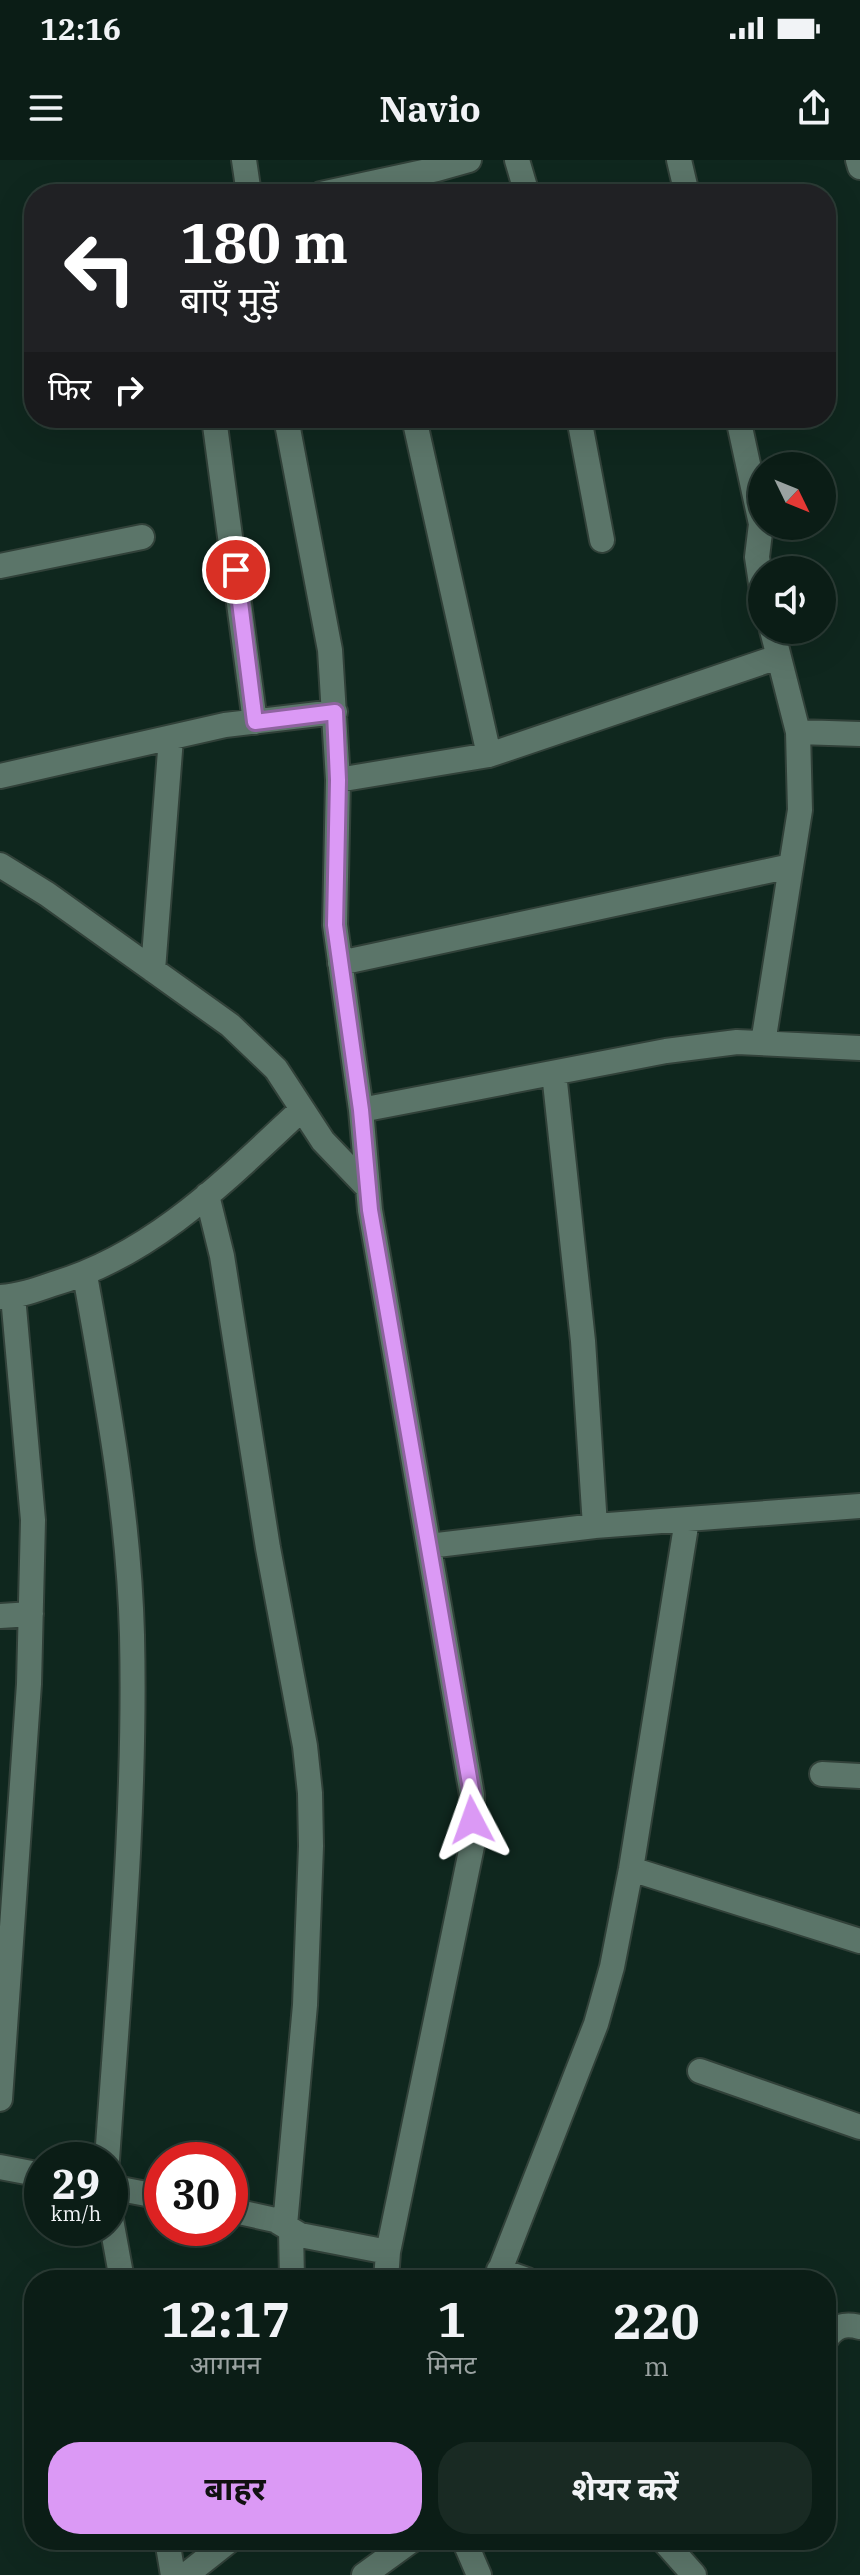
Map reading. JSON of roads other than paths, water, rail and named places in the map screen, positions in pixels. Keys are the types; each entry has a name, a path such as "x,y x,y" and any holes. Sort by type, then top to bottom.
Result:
{"street":[{"path":"244,160 245,184"},
{"path":"385,184 469,160"},
{"path":"517,160 524,184"},
{"path":"679,160 685,184"},
{"path":"858,160 860,167"},
{"path":"215,428 255,722"},
{"path":"288,428 330,650 338,780 335,925 361,1110 368,1188 472,1795 472,1846 387,2270"},
{"path":"416,428 489,755"},
{"path":"581,428 602,540"},
{"path":"740,428 761,524 757,556"},
{"path":"0,566 142,537"},
{"path":"763,1043 800,810 798,732 775,644"},
{"path":"338,780 489,755 778,657"},
{"path":"0,776 225,725 335,712"},
{"path":"798,732 860,734"},
{"path":"153,970 171,738"},
{"path":"0,865 47,894 230,1025 254,1046 276,1069 323,1141 368,1188"},
{"path":"340,963 791,866"},
{"path":"361,1110 666,1051 737,1042 860,1048"},
{"path":"554,1073 583,1341 595,1526"},
{"path":"0,2099 3,1996 29,1684 33,1520 7,1296 85,1275 133,1251 207,1195 301,1110"},
{"path":"207,1195 222,1256 268,1548 305,1746 310,1793 305,2005 288,2228 291,2270"},
{"path":"85,1275 115,1446 132,1633 124,1905 108,2142"},
{"path":"429,1546 595,1526 860,1506"},
{"path":"500,2270 596,2024 612,1967 631,1869 687,1520"},
{"path":"0,1616 31,1614"},
{"path":"822,1774 860,1776"},
{"path":"631,1869 860,1941"},
{"path":"700,2071 860,2127"},
{"path":"0,2167 24,2172"},
{"path":"248,2214 266,2217 308,2237 388,2252"},
{"path":"116,2246 120,2270"},
{"path":"836,2328 860,2327"},
{"path":"169,2550 173,2575"},
{"path":"186,2575 217,2550"},
{"path":"364,2575 398,2550"},
{"path":"468,2550 479,2575"},
{"path":"672,2550 694,2575"}]}
